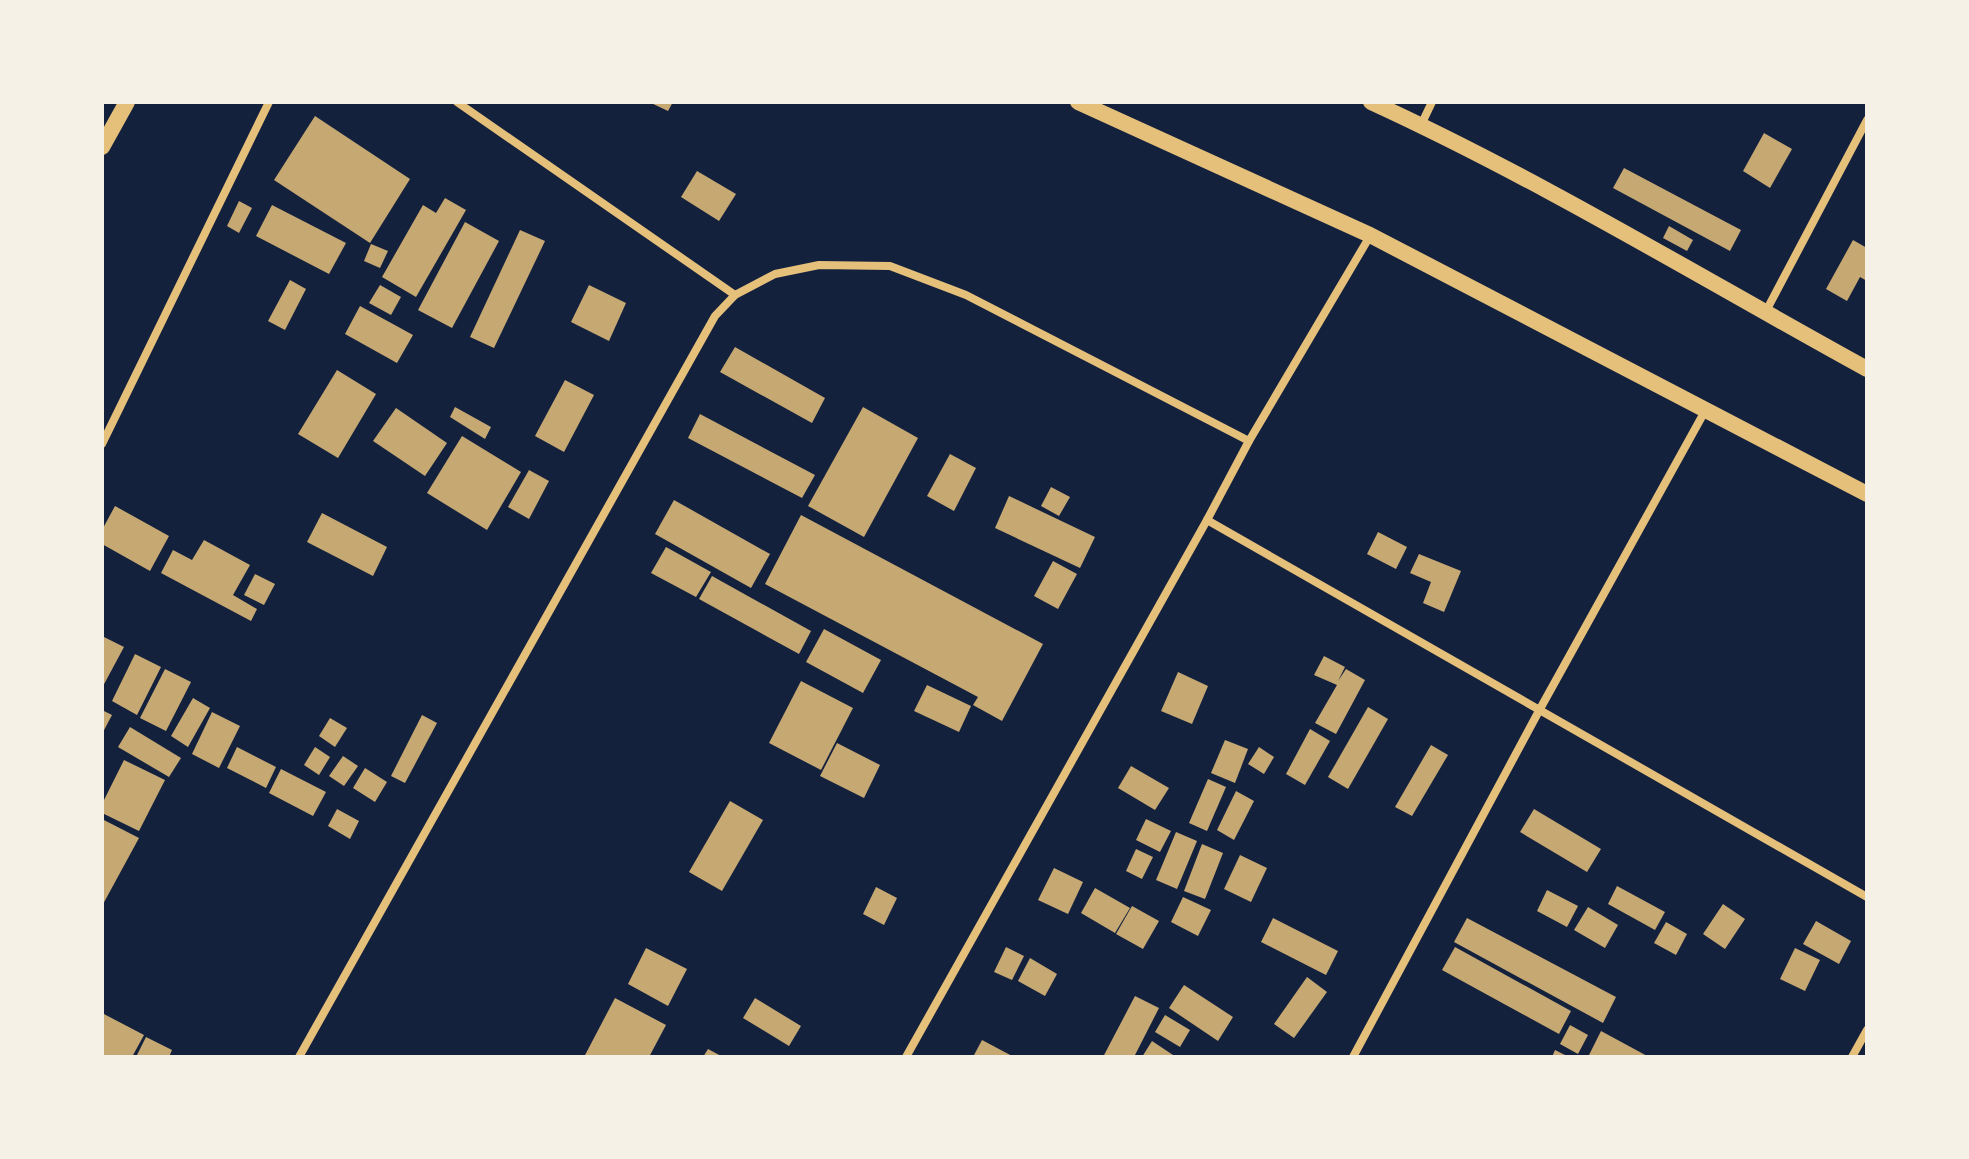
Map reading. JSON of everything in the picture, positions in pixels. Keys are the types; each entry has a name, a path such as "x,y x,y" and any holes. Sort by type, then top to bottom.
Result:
{"main road":[{"path":"102,147 127,102"},
{"path":"1078,102 1370,235 1867,494"},
{"path":"1371,102 1421,125 1602,221 1867,369"}],"street":[{"path":"102,444 269,102"},
{"path":"457,102 735,295"},
{"path":"1421,125 1432,102"},
{"path":"1765,313 1867,120"},
{"path":"906,1057 1249,441 1370,235"},
{"path":"299,1057 715,316 735,295 775,274 819,265 890,266 966,295 1249,441"},
{"path":"1353,1057 1705,411"},
{"path":"1207,520 1867,897"},
{"path":"1852,1057 1867,1030"}],"building":[{"path":"649,102 673,102 668,111"},
{"path":"315,116 410,179 370,243 274,180"},
{"path":"1764,133 1792,149 1770,188 1743,171"},
{"path":"1624,168 1741,230 1730,251 1613,188"},
{"path":"697,171 736,194 719,221 681,197"},
{"path":"445,198 466,210 416,297 382,277 423,205 436,213"},
{"path":"239,201 252,208 239,233 227,226"},
{"path":"272,205 346,243 329,274 256,236"},
{"path":"465,222 499,241 452,328 418,310"},
{"path":"1669,226 1693,240 1687,251 1663,238"},
{"path":"520,230 545,241 494,348 470,337"},
{"path":"1853,240 1867,248 1867,281 1860,277 1847,301 1826,289"},
{"path":"371,244 388,251 380,268 364,261"},
{"path":"290,280 306,289 285,330 268,321"},
{"path":"380,285 401,297 391,315 369,303"},
{"path":"589,285 626,303 609,341 571,322"},
{"path":"360,306 413,335 397,363 345,334"},
{"path":"735,347 825,398 812,423 720,372"},
{"path":"337,370 376,394 338,458 298,434"},
{"path":"565,380 594,395 564,452 535,436"},
{"path":"455,407 491,427 485,439 450,417"},
{"path":"863,407 918,438 864,537 808,506"},
{"path":"396,408 447,443 425,476 373,441"},
{"path":"700,414 815,475 802,498 688,438"},
{"path":"462,436 521,472 487,530 427,493"},
{"path":"950,454 976,468 954,511 927,496"},
{"path":"529,470 549,481 529,519 508,507"},
{"path":"1051,487 1070,497 1059,516 1041,506"},
{"path":"1009,496 1095,537 1080,568 995,528"},
{"path":"674,500 770,554 751,588 655,534"},
{"path":"115,506 169,536 150,571 102,544 102,530"},
{"path":"322,513 387,547 373,576 307,542"},
{"path":"801,515 1043,644 1002,721 973,705 978,697 765,584"},
{"path":"1378,532 1407,547 1396,569 1367,554"},
{"path":"204,540 250,565 233,595 257,609 251,621 161,573 173,550 192,560"},
{"path":"666,547 711,572 696,597 651,573"},
{"path":"1419,554 1461,571 1444,612 1423,603 1431,582 1410,573"},
{"path":"1053,561 1077,574 1058,609 1034,596"},
{"path":"255,574 275,584 264,605 244,595"},
{"path":"712,576 811,631 799,654 699,599"},
{"path":"824,629 881,660 863,693 806,662"},
{"path":"102,636 124,647 102,688"},
{"path":"135,654 161,667 137,715 112,701"},
{"path":"1324,656 1345,667 1338,681 1346,669 1365,680 1336,734 1315,723 1337,685 1314,675"},
{"path":"165,669 191,682 166,731 140,718"},
{"path":"1178,672 1208,686 1192,724 1161,711"},
{"path":"801,681 853,708 821,770 769,743"},
{"path":"927,685 971,706 959,732 914,711"},
{"path":"193,698 210,708 188,747 171,736"},
{"path":"1368,707 1388,719 1348,789 1328,777"},
{"path":"102,710 112,715 102,734"},
{"path":"212,712 240,726 219,768 192,754"},
{"path":"422,715 437,723 405,783 391,776"},
{"path":"330,718 347,728 335,747 319,736"},
{"path":"130,727 181,758 169,777 118,747"},
{"path":"1310,729 1330,741 1305,785 1286,774"},
{"path":"1225,740 1248,749 1235,783 1211,773"},
{"path":"837,743 880,765 864,798 820,776"},
{"path":"1431,745 1448,755 1412,816 1395,807"},
{"path":"237,747 276,767 266,788 227,768"},
{"path":"315,747 330,757 319,775 304,765"},
{"path":"1259,747 1274,757 1264,774 1248,764"},
{"path":"343,756 358,766 344,786 329,776"},
{"path":"124,760 165,780 139,831 102,813 102,804"},
{"path":"1131,766 1169,788 1155,810 1118,788"},
{"path":"365,768 387,782 375,802 353,788"},
{"path":"281,769 326,792 313,816 269,793"},
{"path":"1208,779 1226,787 1207,831 1189,823"},
{"path":"1236,791 1254,801 1234,840 1217,830"},
{"path":"730,801 763,820 722,891 689,872"},
{"path":"337,809 359,821 350,839 328,826"},
{"path":"1534,809 1601,849 1587,872 1520,832"},
{"path":"102,819 139,838 102,906"},
{"path":"1146,819 1171,831 1160,852 1136,840"},
{"path":"1176,832 1197,841 1177,889 1156,880"},
{"path":"1202,844 1223,853 1205,899 1184,891"},
{"path":"1136,849 1153,857 1142,879 1126,871"},
{"path":"1240,855 1267,868 1251,902 1224,889"},
{"path":"1054,868 1083,882 1068,914 1038,900"},
{"path":"1617,886 1665,912 1655,930 1608,904"},
{"path":"876,887 897,898 884,925 863,914"},
{"path":"1095,888 1130,908 1115,933 1081,913"},
{"path":"1547,890 1578,906 1567,927 1537,911"},
{"path":"1183,897 1211,910 1198,936 1171,922"},
{"path":"1723,904 1745,919 1725,949 1703,934"},
{"path":"1132,906 1159,921 1143,949 1116,934"},
{"path":"1588,907 1618,925 1605,948 1574,930"},
{"path":"1273,918 1338,951 1326,975 1261,942"},
{"path":"1467,918 1616,997 1603,1023 1454,942"},
{"path":"1816,921 1851,941 1839,964 1803,944"},
{"path":"1666,922 1687,934 1676,955 1654,943"},
{"path":"1006,947 1024,956 1012,980 994,972"},
{"path":"1455,947 1571,1011 1559,1034 1442,970"},
{"path":"646,948 687,969 668,1006 628,984"},
{"path":"1795,948 1820,960 1805,991 1780,979"},
{"path":"1030,958 1057,974 1045,996 1018,981"},
{"path":"1307,977 1327,992 1294,1038 1274,1024"},
{"path":"1184,985 1233,1017 1218,1041 1169,1008"},
{"path":"1135,996 1159,1008 1134,1057 1103,1057"},
{"path":"615,998 666,1025 649,1057 584,1057"},
{"path":"755,998 801,1026 789,1046 743,1018"},
{"path":"102,1013 144,1035 132,1057 102,1057"},
{"path":"1165,1015 1190,1030 1180,1047 1155,1032"},
{"path":"1570,1025 1588,1035 1578,1054 1560,1044"},
{"path":"1601,1031 1649,1057 1588,1057"},
{"path":"146,1037 172,1050 169,1057 136,1057"},
{"path":"982,1040 1014,1057 973,1057"},
{"path":"1152,1041 1176,1057 1142,1057"},
{"path":"708,1049 723,1057 703,1057"},
{"path":"1555,1050 1569,1057 1552,1057"}]}
